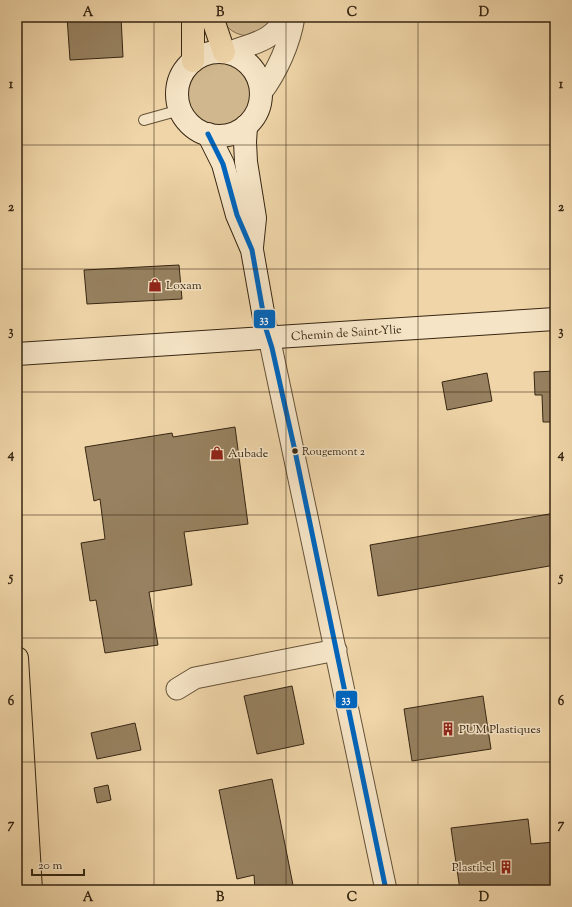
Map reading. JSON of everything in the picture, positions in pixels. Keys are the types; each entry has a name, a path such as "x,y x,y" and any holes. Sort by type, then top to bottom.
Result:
{"main road":[{"path":"193,17 193,61"},
{"path":"212,17 226,53"},
{"path":"17,658 31,890"}],"street":[{"path":"226,53 245,61 252,67 259,80 261,93 260,106 254,117 246,126 228,135 208,134 194,128 180,110 178,86 185,70 193,61 208,54 226,53 265,41 276,32 288,17"},
{"path":"261,93 271,80 291,32 294,17"},
{"path":"246,126 246,162 255,218 252,250"},
{"path":"208,134 222,164 237,215 252,250 266,329 269,337 336,650 386,890"},
{"name":"Chemin de Saint-Ylie","path":"17,354 555,319"},
{"path":"177,689 195,678 336,650"}],"lane":[{"path":"144,120 180,110"}],"shaded area":[{"path":"220,17 279,17 252,36 246,36 229,29"},
{"path":"220,62 232,65 243,71 249,82 252,94 249,106 243,117 232,123 220,126 208,123 197,117 191,106 188,94 191,82 197,71 208,65"}],"building":[{"path":"67,17 121,17 123,57 70,60"},
{"path":"179,265 182,299 87,304 84,270"},
{"path":"555,371 555,422 543,422 542,395 535,395 534,372"},
{"path":"487,373 492,401 447,410 442,382"},
{"path":"235,427 248,524 184,532 192,585 149,592 158,645 105,653 96,600 90,601 81,543 105,539 100,499 94,501 85,447 172,433 173,437"},
{"path":"555,513 555,565 378,596 370,545"},
{"path":"292,686 304,744 257,754 244,696"},
{"name":"PUM Plastiques","path":"483,696 491,749 412,761 404,709"},
{"path":"135,723 141,750 97,759 91,733"},
{"path":"272,779 294,890 255,890 254,875 237,879 219,790"},
{"path":"108,785 111,800 97,803 94,788"},
{"name":"Plastibel","path":"528,819 531,844 555,842 555,890 460,890 451,828"}],"transit line":[{"name":"33","path":"208,134 223,164 237,215 252,250 266,329 272,348 295,451 386,890"}],"place":[{"name":"Loxam","path":"155,285"},
{"name":"Rougemont 2","path":"295,451"},
{"name":"Aubade","path":"217,453"},
{"name":"PUM Plastiques","path":"448,729"},
{"name":"Plastibel","path":"506,867"}]}
